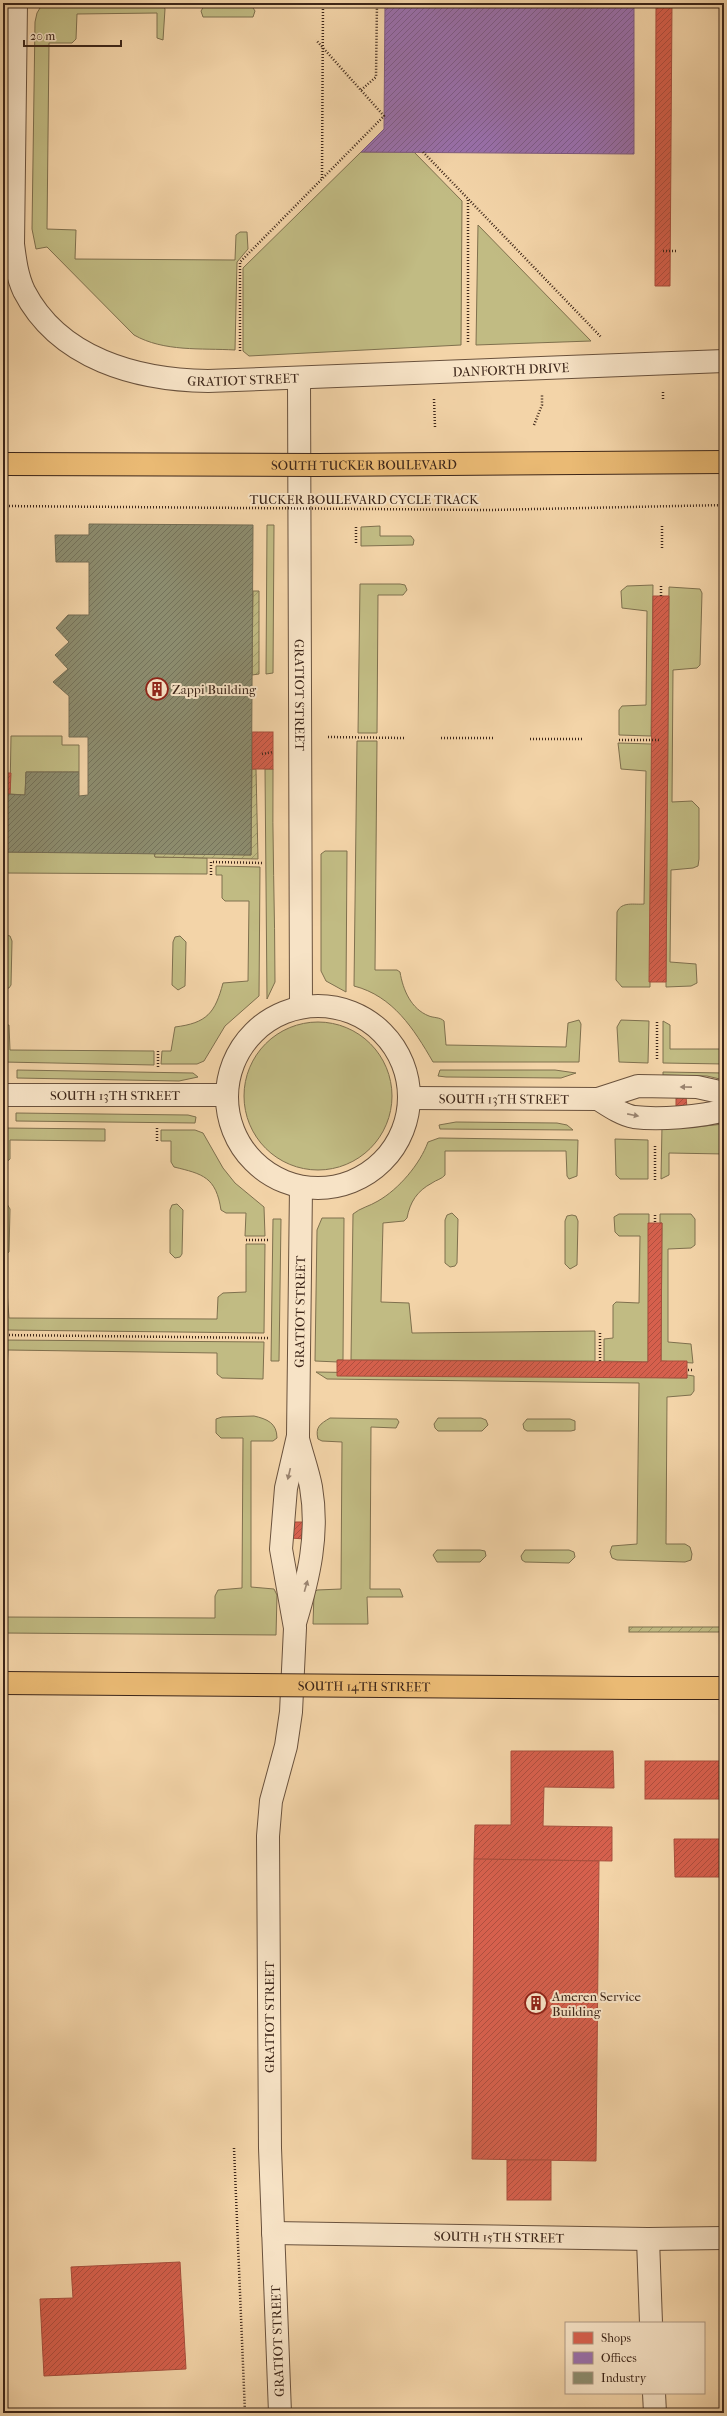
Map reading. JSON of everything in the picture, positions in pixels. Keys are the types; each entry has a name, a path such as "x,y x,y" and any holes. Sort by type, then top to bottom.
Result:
{"main road":[{"name":"SOUTH TUCKER BOULEVARD","path":"3,464 317,465 724,462"},
{"name":"SOUTH 14TH STREET","path":"3,1683 724,1688"}],"street":[{"name":"GRATIOT STREET","path":"16,3 13,244 17,271 24,290 38,313 62,338 87,355 115,368 179,380 298,378 301,1007"},
{"name":"DANFORTH DRIVE","path":"298,378 724,361"},
{"path":"328,1006 354,1013 376,1026 397,1052 406,1071 410,1098 406,1124 394,1147 378,1167 356,1180 330,1188 301,1187 268,1172 242,1147 229,1113 227,1095 231,1071 241,1048 253,1033 277,1014 301,1007 328,1006"},
{"name":"SOUTH 13TH STREET","path":"410,1098 598,1099 638,1086 697,1087 724,1093"},
{"name":"SOUTH 13TH STREET","path":"3,1095 227,1095"},
{"name":"SOUTH 13TH STREET","path":"598,1099 621,1112 634,1117 693,1116 724,1110"},
{"name":"GRATIOT STREET","path":"280,2413 270,2148 268,1836 271,1801 286,1746 291,1712 295,1624 281,1549 286,1488 298,1436 301,1187"},
{"name":"GRATIOT STREET","path":"295,1624 309,1578 313,1526 310,1486 298,1436"},
{"name":"SOUTH 15TH STREET","path":"274,2233 648,2239 724,2238"},
{"path":"648,2239 651,2322"},
{"path":"654,2394 654,2413"}],"path":[{"path":"322,3 322,179"},
{"path":"361,90 376,77 376,3"},
{"path":"240,358 240,262 384,116 316,40"},
{"path":"423,152 603,339"},
{"path":"468,200 468,350"},
{"path":"663,251 676,250"},
{"path":"723,385 723,422"},
{"path":"534,425 542,405 542,391"},
{"path":"434,396 435,427"},
{"name":"TUCKER BOULEVARD CYCLE TRACK","path":"3,506 490,510 724,505"},
{"path":"662,524 662,548"},
{"path":"356,527 356,545"},
{"path":"661,584 661,596"},
{"path":"322,736 404,738"},
{"path":"441,738 494,738"},
{"path":"530,738 583,739"},
{"path":"619,740 660,740"},
{"path":"262,754 273,752"},
{"path":"211,875 211,862 264,863"},
{"path":"657,1021 657,1067"},
{"path":"158,1051 158,1068"},
{"path":"157,1127 157,1141"},
{"path":"655,1143 655,1180"},
{"path":"655,1215 655,1223"},
{"path":"246,1240 269,1240"},
{"path":"600,1331 600,1361"},
{"path":"3,1335 268,1338"},
{"path":"688,1370 694,1370"},
{"path":"234,2148 245,2413"}],"shaded area":[{"path":"43,3 162,3 165,9 163,40 157,38 157,13 77,14 76,39 72,43 49,43 47,229 76,230 75,259 235,260 236,235 240,232 247,232 248,249 237,262 235,350 170,347 134,335 47,247 36,249 32,229 35,22 37,13"},
{"path":"206,3 250,3 255,11 253,17 203,17 201,11"},
{"path":"361,152 414,152 462,201 461,345 249,356 243,351 243,268"},
{"path":"478,225 591,341 476,345"},
{"path":"267,525 274,525 273,673 266,674"},
{"path":"380,526 380,536 411,536 414,540 413,545 361,546 361,527"},
{"path":"360,584 400,584 405,585 407,590 403,595 378,595 377,733 358,733"},
{"path":"653,585 651,736 619,735 619,710 622,706 646,705 647,611 622,608 621,591 627,586"},
{"path":"669,587 700,589 702,593 700,665 697,668 673,670 672,802 692,801 699,808 699,859 698,866 693,868 671,870 670,962 696,964 697,983 691,986 666,987"},
{"path":"253,591 259,591 259,674 252,675"},
{"path":"11,736 62,736 62,745 79,745 79,772 26,772 25,795 10,794"},
{"path":"357,741 377,741 375,970 397,970 400,972 406,992 417,1009 429,1016 444,1021 446,1045 566,1047 568,1023 579,1020 581,1024 579,1062 433,1062 410,1026 401,1015 380,997 354,986"},
{"path":"618,743 652,744 650,987 622,987 616,980 617,912 622,906 625,905 644,904 646,771 621,769"},
{"path":"252,769 256,769 258,859 155,857 154,853 251,855"},
{"path":"265,769 273,769 275,955 275,982 267,999"},
{"path":"325,851 347,851 346,992 326,981 321,971 321,854"},
{"path":"3,852 154,853 155,857 207,858 207,874 3,873"},
{"path":"216,866 260,867 259,996 225,1026 204,1061 197,1064 161,1064 162,1051 171,1051 175,1027 195,1023 208,1015 217,1002 223,983 248,981 249,901 225,901 222,898 222,875 216,875"},
{"path":"3,936 10,936 12,941 11,985 9,988 4,989"},
{"path":"180,936 186,942 185,986 178,990 172,985 173,942 175,937"},
{"path":"621,1020 649,1021 648,1063 619,1062 617,1027"},
{"path":"663,1021 670,1025 670,1049 724,1049 724,1064 663,1063"},
{"path":"311,1022 325,1022 346,1027 371,1043 387,1068 391,1082 391,1110 387,1124 371,1149 346,1165 325,1170 311,1170 290,1165 265,1149 249,1124 244,1103 244,1089 249,1068 265,1043 290,1027"},
{"path":"3,1025 9,1025 10,1050 154,1051 154,1065 3,1062"},
{"path":"17,1070 193,1073 198,1077 179,1081 17,1078"},
{"path":"440,1070 555,1070 576,1073 561,1078 446,1077 438,1076"},
{"path":"663,1072 724,1073 724,1080 707,1076 663,1075"},
{"path":"16,1113 188,1115 196,1117 195,1123 16,1121"},
{"path":"456,1122 557,1123 567,1125 573,1130 440,1129 439,1125"},
{"path":"724,1124 724,1154 669,1153 669,1175 661,1179 662,1126 694,1127"},
{"path":"3,1128 105,1129 105,1141 10,1140 10,1159 3,1165"},
{"path":"161,1130 195,1130 203,1133 223,1168 235,1183 264,1207 265,1236 245,1236 246,1213 226,1213 221,1210 216,1190 212,1184 200,1175 174,1167 171,1162 171,1141 161,1141"},
{"path":"439,1138 578,1140 577,1176 569,1179 567,1176 566,1151 445,1151 445,1175 418,1193 412,1202 407,1218 404,1221 383,1223 381,1302 409,1303 412,1333 595,1331 595,1361 351,1360 353,1214 378,1201 394,1190 420,1159 428,1142"},
{"path":"615,1139 648,1140 648,1179 620,1179 616,1175"},
{"path":"3,1203 7,1204 10,1209 9,1252 3,1256"},
{"path":"177,1204 183,1210 182,1254 180,1257 175,1258 170,1253 170,1210 172,1205"},
{"path":"452,1213 458,1219 457,1263 455,1266 450,1267 445,1263 445,1220 447,1215"},
{"path":"619,1214 649,1214 648,1362 604,1361 604,1339 613,1338 613,1305 616,1302 639,1303 640,1236 619,1236 615,1232 614,1217"},
{"path":"660,1214 691,1214 695,1219 695,1245 691,1248 668,1249 668,1342 691,1344 693,1363 661,1361 662,1223 660,1223"},
{"path":"567,1216 576,1216 578,1221 577,1265 570,1269 565,1264 565,1221"},
{"path":"322,1218 344,1218 343,1360 338,1360 338,1362 315,1361 317,1230"},
{"path":"273,1219 281,1219 279,1361 271,1361"},
{"path":"246,1244 265,1244 264,1333 3,1330 3,1289 7,1291 9,1318 217,1319 218,1297 223,1293 246,1292"},
{"path":"3,1340 264,1342 263,1379 222,1378 217,1374 217,1353 8,1350 7,1371 3,1376"},
{"path":"316,1372 687,1378 687,1375 694,1376 694,1391 691,1395 667,1397 666,1544 685,1544 690,1547 692,1554 691,1560 685,1562 617,1560 612,1558 610,1552 612,1546 637,1544 639,1383 327,1379"},
{"path":"254,1416 270,1422 277,1433 277,1438 273,1441 251,1441 251,1587 274,1589 277,1595 276,1635 3,1633 3,1617 215,1618 215,1596 218,1590 242,1588 243,1438 221,1438 216,1433 216,1419 222,1417"},
{"path":"330,1418 397,1419 399,1422 396,1428 371,1427 370,1589 400,1589 403,1597 367,1597 368,1624 313,1624 314,1593 317,1590 341,1589 342,1442 322,1441 318,1439 317,1435 319,1426"},
{"path":"438,1418 481,1418 486,1420 488,1425 482,1431 438,1431 434,1424"},
{"path":"527,1419 570,1419 575,1421 575,1430 527,1431 524,1429 523,1424"},
{"path":"437,1550 480,1550 485,1551 486,1556 480,1562 437,1562 433,1555"},
{"path":"525,1550 569,1550 574,1552 575,1557 569,1563 525,1562 522,1560 521,1556"},
{"path":"629,1627 724,1627 724,1632 629,1632"}],"building: Shops":[{"path":"656,3 672,3 670,286 655,286"},
{"path":"653,596 669,596 666,982 649,982"},
{"path":"252,732 273,732 273,769 252,769"},
{"path":"3,773 11,773 10,794 3,794"},
{"path":"686,1096 687,1108 676,1108 676,1097"},
{"path":"648,1223 662,1223 661,1361 687,1361 687,1378 337,1376 337,1360 648,1362"},
{"path":"290,1522 305,1522 305,1539 290,1538"},
{"path":"511,1751 613,1751 614,1788 544,1787 543,1826 612,1827 612,1861 474,1859 475,1825 511,1825"},
{"path":"645,1761 724,1761 724,1799 645,1799"},
{"path":"674,1839 724,1839 724,1877 675,1877"},
{"name":"Ameren Service Building","path":"474,1859 599,1861 596,2161 472,2159"},
{"path":"507,2160 551,2160 551,2200 507,2200"},
{"path":"180,2262 186,2369 44,2376 40,2299 73,2298 71,2267"}],"building: Offices":[{"path":"385,3 634,3 634,154 361,152 384,129"}],"building: Industry":[{"name":"Zappi Building","path":"89,524 253,525 251,855 3,852 3,794 25,795 26,772 79,772 79,796 88,795 88,737 69,737 69,696 53,682 68,669 55,655 69,642 56,628 68,615 89,615 89,562 56,562 55,535 89,535"}],"place":[{"name":"Zappi Building","path":"157,689"},
{"name":"Ameren Service Building","path":"536,2003"}]}
